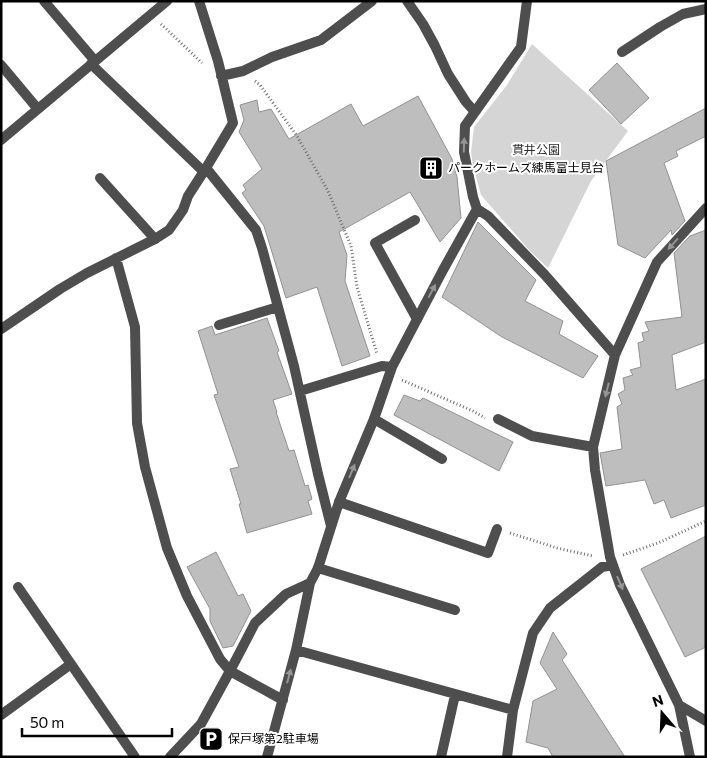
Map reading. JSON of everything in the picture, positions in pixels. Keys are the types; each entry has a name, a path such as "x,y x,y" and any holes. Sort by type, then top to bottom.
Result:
{"street":[{"path":"44,1 93,62 205,170 256,230 294,366 332,527"},
{"path":"1,139 167,1"},
{"path":"1,329 60,289 169,230 183,210 188,196 233,123 199,1"},
{"path":"222,78 243,71 272,57 321,40 372,1"},
{"path":"407,1 423,24 448,74 466,102 475,112"},
{"path":"527,1 521,47 465,126 464,152 473,196 477,209 488,216 545,274 615,355"},
{"path":"622,52 683,14 706,9"},
{"path":"1,65 37,108"},
{"path":"100,178 155,239"},
{"path":"690,757 679,704 612,565 594,470 593,446 615,355 657,262 706,208"},
{"path":"266,757 296,650 310,583 318,568 339,502 374,419 388,370 477,209"},
{"path":"415,220 375,243 417,319"},
{"path":"116,258 135,327 137,423 145,467 167,548 187,596 220,659 230,671 283,700"},
{"path":"219,325 278,307"},
{"path":"300,392 388,370"},
{"path":"374,419 442,459"},
{"path":"498,419 532,436 593,446"},
{"path":"339,502 488,553 497,530"},
{"path":"507,757 513,710 533,633 550,608 602,567 612,565"},
{"path":"318,568 455,610"},
{"path":"170,757 201,724 255,623 286,594 310,583"},
{"path":"18,587 135,757"},
{"path":"296,650 513,710"},
{"path":"1,715 71,664"},
{"path":"441,757 455,695"},
{"path":"679,704 706,721"}],"path":[{"path":"150,15 211,71 222,78 255,81 260,85 297,136 328,191 351,246 357,286 388,370 487,419"},
{"path":"622,556 658,543 706,521"},
{"path":"497,530 557,548 595,556"}],"green space":[{"name":"貫井公園","path":"532,44 628,131 591,181 548,268 530,251 481,195 471,152 474,127 507,85"}],"building":[{"path":"617,63 649,98 621,124 589,90"},
{"path":"418,96 452,159 457,177 461,218 440,242 410,192 339,232 347,255 345,281 370,356 342,366 317,287 286,298 264,226 242,193 246,190 243,185 262,169 239,132 244,120 240,105 257,100 259,112 271,109 289,139 351,104 363,126"},
{"path":"706,108 706,136 676,151 678,156 664,163 685,221 672,235 671,230 645,258 618,245 606,161"},
{"path":"478,222 536,280 525,301 563,321 559,334 598,356 583,378 502,337 442,297"},
{"path":"706,230 706,342 672,355 676,390 706,379 706,505 671,518 664,500 654,504 645,480 606,486 600,453 622,449 617,407 622,404 618,394 625,390 623,378 633,375 630,370 641,367 638,343 644,341 642,333 649,331 645,322 682,317 674,253 690,236"},
{"path":"267,318 292,394 273,400 289,451 294,450 305,486 308,485 312,499 308,501 312,514 247,533 239,504 241,504 230,469 239,467 214,395 218,394 198,331 212,326 215,335"},
{"path":"404,395 420,401 423,398 513,442 499,471 394,415"},
{"path":"706,536 706,647 685,657 641,569"},
{"path":"216,552 238,596 243,594 251,611 233,646 223,648 210,621 210,609 187,567"},
{"path":"553,632 567,654 562,660 625,757 553,757 548,748 526,742 533,701 557,689 540,663"}],"place":[{"name":"パークホームズ練馬富士見台","path":"431,168"},
{"name":"保戸塚第2駐車場","path":"211,739"}]}
